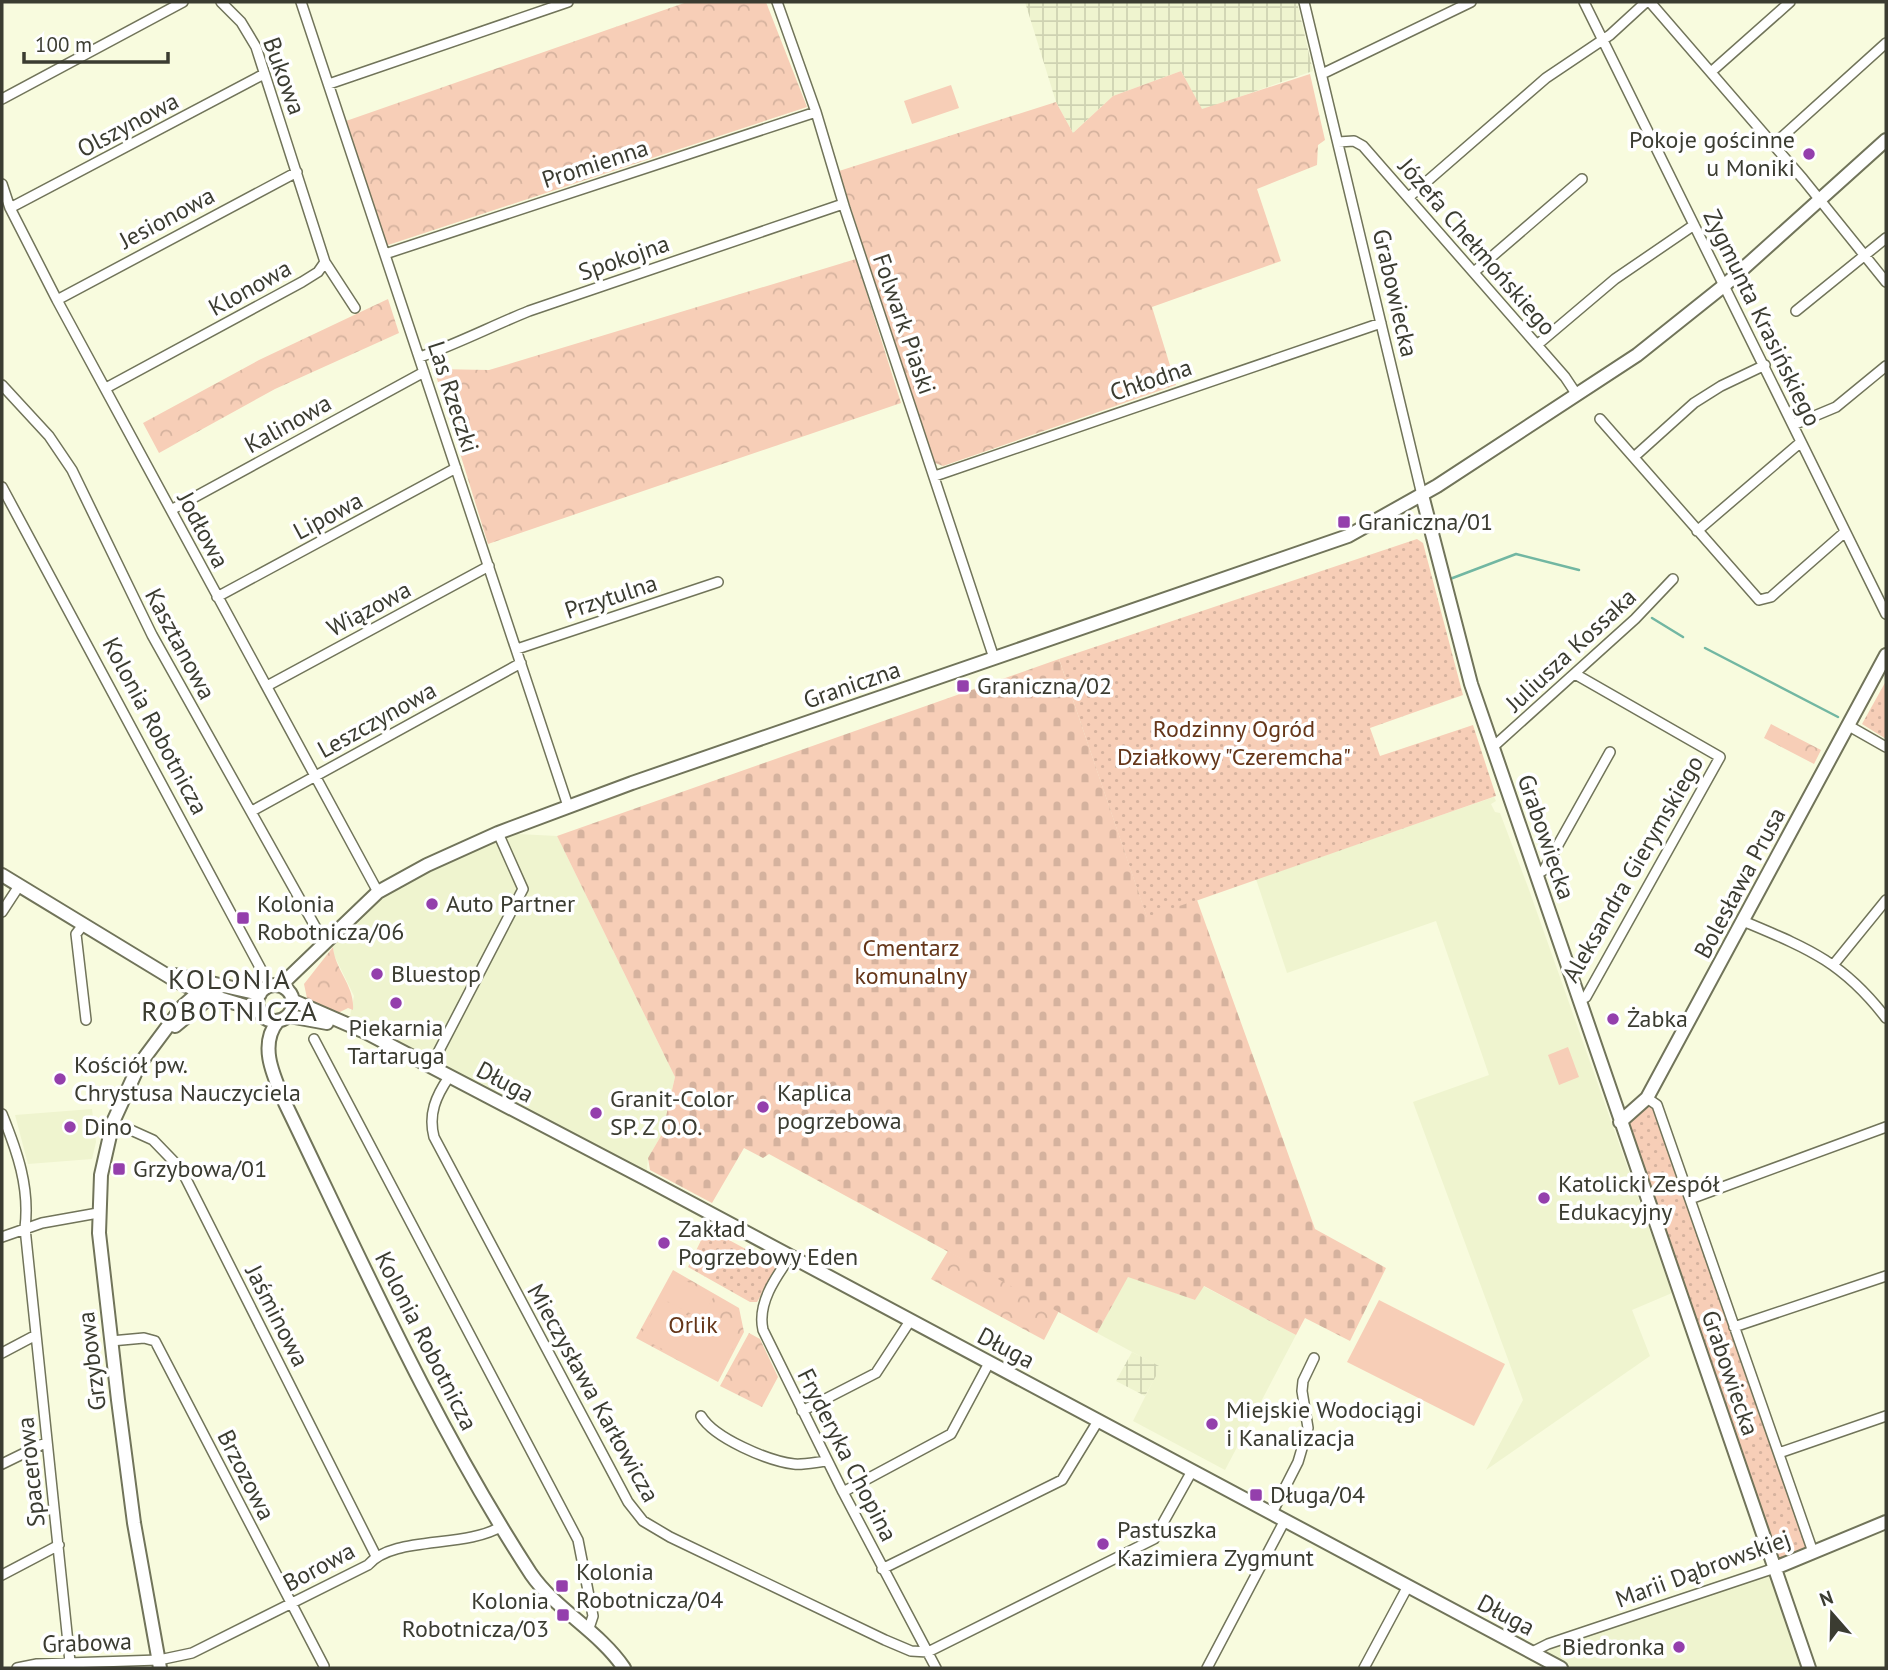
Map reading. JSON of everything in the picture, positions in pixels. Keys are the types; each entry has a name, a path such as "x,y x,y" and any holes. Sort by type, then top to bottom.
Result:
{"street":[{"path":"2,99 183,2"},
{"name":"Bukowa","path":"221,2 241,22 256,47 297,172"},
{"name":"Las Rzeczki","path":"301,2 568,806"},
{"path":"329,84 568,2"},
{"name":"Folwark Piaski","path":"777,2 816,111 843,204 994,658"},
{"path":"1322,74 1471,2"},
{"name":"Zygmunta Krasińskiego","path":"1584,2 1726,284 1730,298 1886,614"},
{"path":"1409,198 1546,78 1603,40 1648,2 1711,72 1886,282"},
{"path":"1711,72 1790,2"},
{"name":"Grabowiecka","path":"1308,3 1338,142 1457,636 1620,1122 1809,1668"},
{"path":"1773,145 1886,43"},
{"name":"Olszynowa","path":"10,208 264,74"},
{"name":"Promienna","path":"385,254 816,111"},
{"name":"Graniczna","path":"279,992 378,892 427,864 568,806 1348,536 1422,495 1637,355 1726,284 1817,199 1886,140"},
{"name":"Józefa Chełmońskiego","path":"1338,142 1354,141 1363,146 1537,345 1577,395"},
{"name":"Klonowa","path":"106,388 318,272 325,262 297,172"},
{"name":"Jesionowa","path":"57,300 297,172"},
{"path":"1474,272 1582,179"},
{"name":"Jodłowa","path":"2,184 10,208 57,300 378,892"},
{"name":"Spokojna","path":"419,357 458,344 487,328 529,311 843,204"},
{"path":"1537,345 1615,279 1694,225"},
{"path":"1796,311 1886,238"},
{"path":"325,262 355,308"},
{"name":"Chłodna","path":"934,475 1381,323"},
{"path":"1634,457 1694,402 1765,365"},
{"path":"1793,425 1836,407 1886,366"},
{"name":"Kalinowa","path":"171,510 424,372"},
{"name":"Kasztanowa","path":"2,385 49,436 72,470 152,635 316,928"},
{"path":"1600,419 1754,597 1766,600 1845,532"},
{"path":"1698,531 1801,442"},
{"name":"Lipowa","path":"217,597 456,468"},
{"name":"Kolonia Robotnicza","path":"2,487 279,992 261,1013 263,1037 276,1083 445,1429 539,1583 589,1628 624,1668"},
{"name":"Wiązowa","path":"267,686 489,566"},
{"name":"Juliusza Kossaka","path":"1493,747 1575,674 1673,579"},
{"name":"Przytulna","path":"517,649 718,582"},
{"name":"Bolesława Prusa","path":"1620,1122 1647,1098 1886,655"},
{"name":"Leszczynowa","path":"252,811 521,663"},
{"name":"Aleksandra Gierymskiego","path":"1575,674 1720,757 1586,997 1579,1000"},
{"path":"1849,726 1886,747"},
{"path":"1536,875 1544,870 1609,752"},
{"path":"431,1066 523,889 498,834"},
{"name":"Długa","path":"2,876 177,982 199,992 261,1013 365,1032 1272,1513 1558,1668"},
{"path":"2,912 19,886"},
{"path":"1834,964 1886,900"},
{"path":"1743,921 1813,950 1834,964 1865,992 1886,1018"},
{"path":"83,925 76,934 86,1020"},
{"name":"Długa","path":"159,971 224,986 279,992 348,1027"},
{"path":"177,982 183,993 183,1006"},
{"name":"Grzybowa","path":"159,1664 134,1523 111,1341 98,1213 103,1157 113,1122 145,1055 183,1006 199,992 224,986"},
{"path":"268,1047 268,1037 284,1018 279,992"},
{"name":"Grzybowa","path":"145,1055 200,1002 212,996"},
{"name":"Kolonia Robotnicza","path":"314,1039 578,1540 593,1616 589,1628"},
{"name":"Mieczysława Karłowicza","path":"449,1077 433,1109 430,1122 433,1137 636,1514 670,1537 885,1640 911,1651 928,1652"},
{"name":"Grabowiecka","path":"1647,1098 1657,1105 1813,1552"},
{"name":"Spacerowa","path":"2,1114 20,1161 27,1210 25,1228 70,1662"},
{"name":"Jaśminowa","path":"113,1122 153,1140 181,1169 376,1556"},
{"path":"1690,1199 1886,1127"},
{"path":"2,1237 25,1228 98,1213"},
{"name":"Fryderyka Chopina","path":"790,1257 765,1300 761,1320 827,1461 936,1668"},
{"path":"1734,1327 1886,1276"},
{"path":"803,1411 876,1373 910,1321"},
{"path":"2,1353 36,1335"},
{"name":"Brzozowa","path":"111,1341 144,1338 155,1341 324,1666"},
{"path":"1272,1513 1298,1462 1308,1428 1301,1391 1314,1358"},
{"path":"843,1492 951,1434 989,1363"},
{"path":"701,1416 714,1432 780,1462 798,1464 827,1461"},
{"path":"1779,1453 1886,1416"},
{"path":"882,1569 1062,1480 1098,1421"},
{"path":"2,1464 47,1442"},
{"path":"928,1652 1154,1539 1192,1471"},
{"path":"1207,1668 1285,1520"},
{"name":"Marii Dąbrowskiej","path":"1532,1653 1548,1644 1775,1568 1886,1522"},
{"name":"Borowa","path":"159,1664 203,1649 368,1565 376,1556 389,1550 479,1537 502,1526"},
{"path":"2,1575 58,1545"},
{"path":"1364,1668 1408,1586"},
{"name":"Grabowa","path":"16,1668 70,1662 159,1664"}],"shaded area":[{"path":"1025,2 1297,2 1313,71 1202,110 1181,71 1113,96 1073,133 1056,102"},
{"name":"Katolicki Zespół Edukacyjny","path":"1494,797 1496,801 1491,804 1495,812 1500,813 1528,887 1672,1293 1632,1310 1650,1356 1486,1470 1523,1400 1413,1102 1489,1075 1436,921 1287,973 1256,879"},
{"path":"498,833 557,836 675,1077 662,1134 648,1158 646,1179 348,1026 354,996 334,955 333,947 328,942 378,892"},
{"path":"92,1109 96,1142 92,1159 28,1164 15,1115"},
{"path":"1128,1276 1195,1300 1203,1286 1296,1335 1225,1470 1133,1421 1160,1367 1097,1333"},
{"path":"1132,1352 1161,1367 1145,1396 1116,1381"},
{"path":"1775,1568 1809,1668 1561,1668 1532,1652"}],"green space":[{"path":"687,2 766,2 807,107 385,246 346,121"},
{"path":"1181,71 1202,109 1310,74 1325,140 1318,145 1317,165 1257,189 1281,261 1152,307 1176,385 943,466 932,462 839,171 1056,102 1073,133 1113,96"},
{"path":"951,85 959,108 912,124 904,101"},
{"path":"856,259 901,403 488,544 434,369 489,370"},
{"path":"388,299 399,333 275,389 159,453 143,423 259,360"},
{"name":"Rodzinny Ogród Działkowy \"Czeremcha\"","path":"1417,539 1423,543 1463,695 1370,728 1380,756 1473,725 1496,796 1147,918 1059,659"},
{"name":"Cmentarz komunalny","path":"1059,659 1147,917 1197,900 1315,1229 1386,1268 1350,1341 1305,1318 1296,1335 1204,1286 1195,1300 1128,1277 1097,1333 769,1154 763,1158 744,1148 712,1203 650,1170 648,1158 662,1134 675,1077 557,836"},
{"path":"1886,681 1886,739 1862,724"},
{"path":"1771,724 1821,750 1814,764 1764,738"},
{"path":"333,947 353,1001 353,1010 348,1008 336,1014 308,1003 304,984"},
{"path":"1568,1047 1579,1077 1559,1085 1548,1055"},
{"path":"1647,1098 1657,1105 1813,1552 1775,1568 1620,1122"},
{"path":"709,1224 718,1234 777,1266 757,1302 750,1302 688,1267"},
{"path":"948,1251 1059,1311 1044,1340 931,1279"},
{"name":"Orlik","path":"673,1270 739,1308 744,1332 718,1382 636,1338"},
{"path":"673,1274 714,1296 701,1319 661,1298"},
{"path":"659,1300 736,1342 716,1378 640,1337"},
{"path":"1379,1300 1505,1364 1474,1426 1347,1362"},
{"path":"749,1333 760,1339 778,1377 762,1407 720,1386"}],"waterway":[{"path":"1450,579 1516,554 1579,570"},
{"path":"1652,618 1683,637"},
{"path":"1705,648 1838,717"}],"place":[{"name":"Pokoje gościnne u Moniki","path":"1809,154"},
{"name":"Graniczna/01","path":"1344,522"},
{"name":"Graniczna/02","path":"963,686"},
{"name":"Auto Partner","path":"432,904"},
{"name":"Kolonia Robotnicza/06","path":"243,918"},
{"name":"Bluestop","path":"377,974"},
{"name":"Piekarnia Tartaruga","path":"396,1003"},
{"name":"Żabka","path":"1613,1019"},
{"name":"Kościół pw. Chrystusa Nauczyciela","path":"60,1079"},
{"name":"Kaplica pogrzebowa","path":"763,1107"},
{"name":"Granit-Color SP. Z O.O.","path":"596,1113"},
{"name":"Dino","path":"70,1127"},
{"name":"Grzybowa/01","path":"119,1169"},
{"name":"Katolicki Zespół Edukacyjny","path":"1544,1198"},
{"name":"Zakład Pogrzebowy Eden","path":"664,1243"},
{"name":"Miejskie Wodociągi i Kanalizacja","path":"1212,1424"},
{"name":"Długa/04","path":"1256,1495"},
{"name":"Pastuszka Kazimiera Zygmunt","path":"1103,1544"},
{"name":"Kolonia Robotnicza/04","path":"562,1586"},
{"name":"Kolonia Robotnicza/03","path":"563,1615"},
{"name":"Biedronka","path":"1679,1647"}],"district":[{"name":"KOLONIA ROBOTNICZA","path":"230,995"}]}
